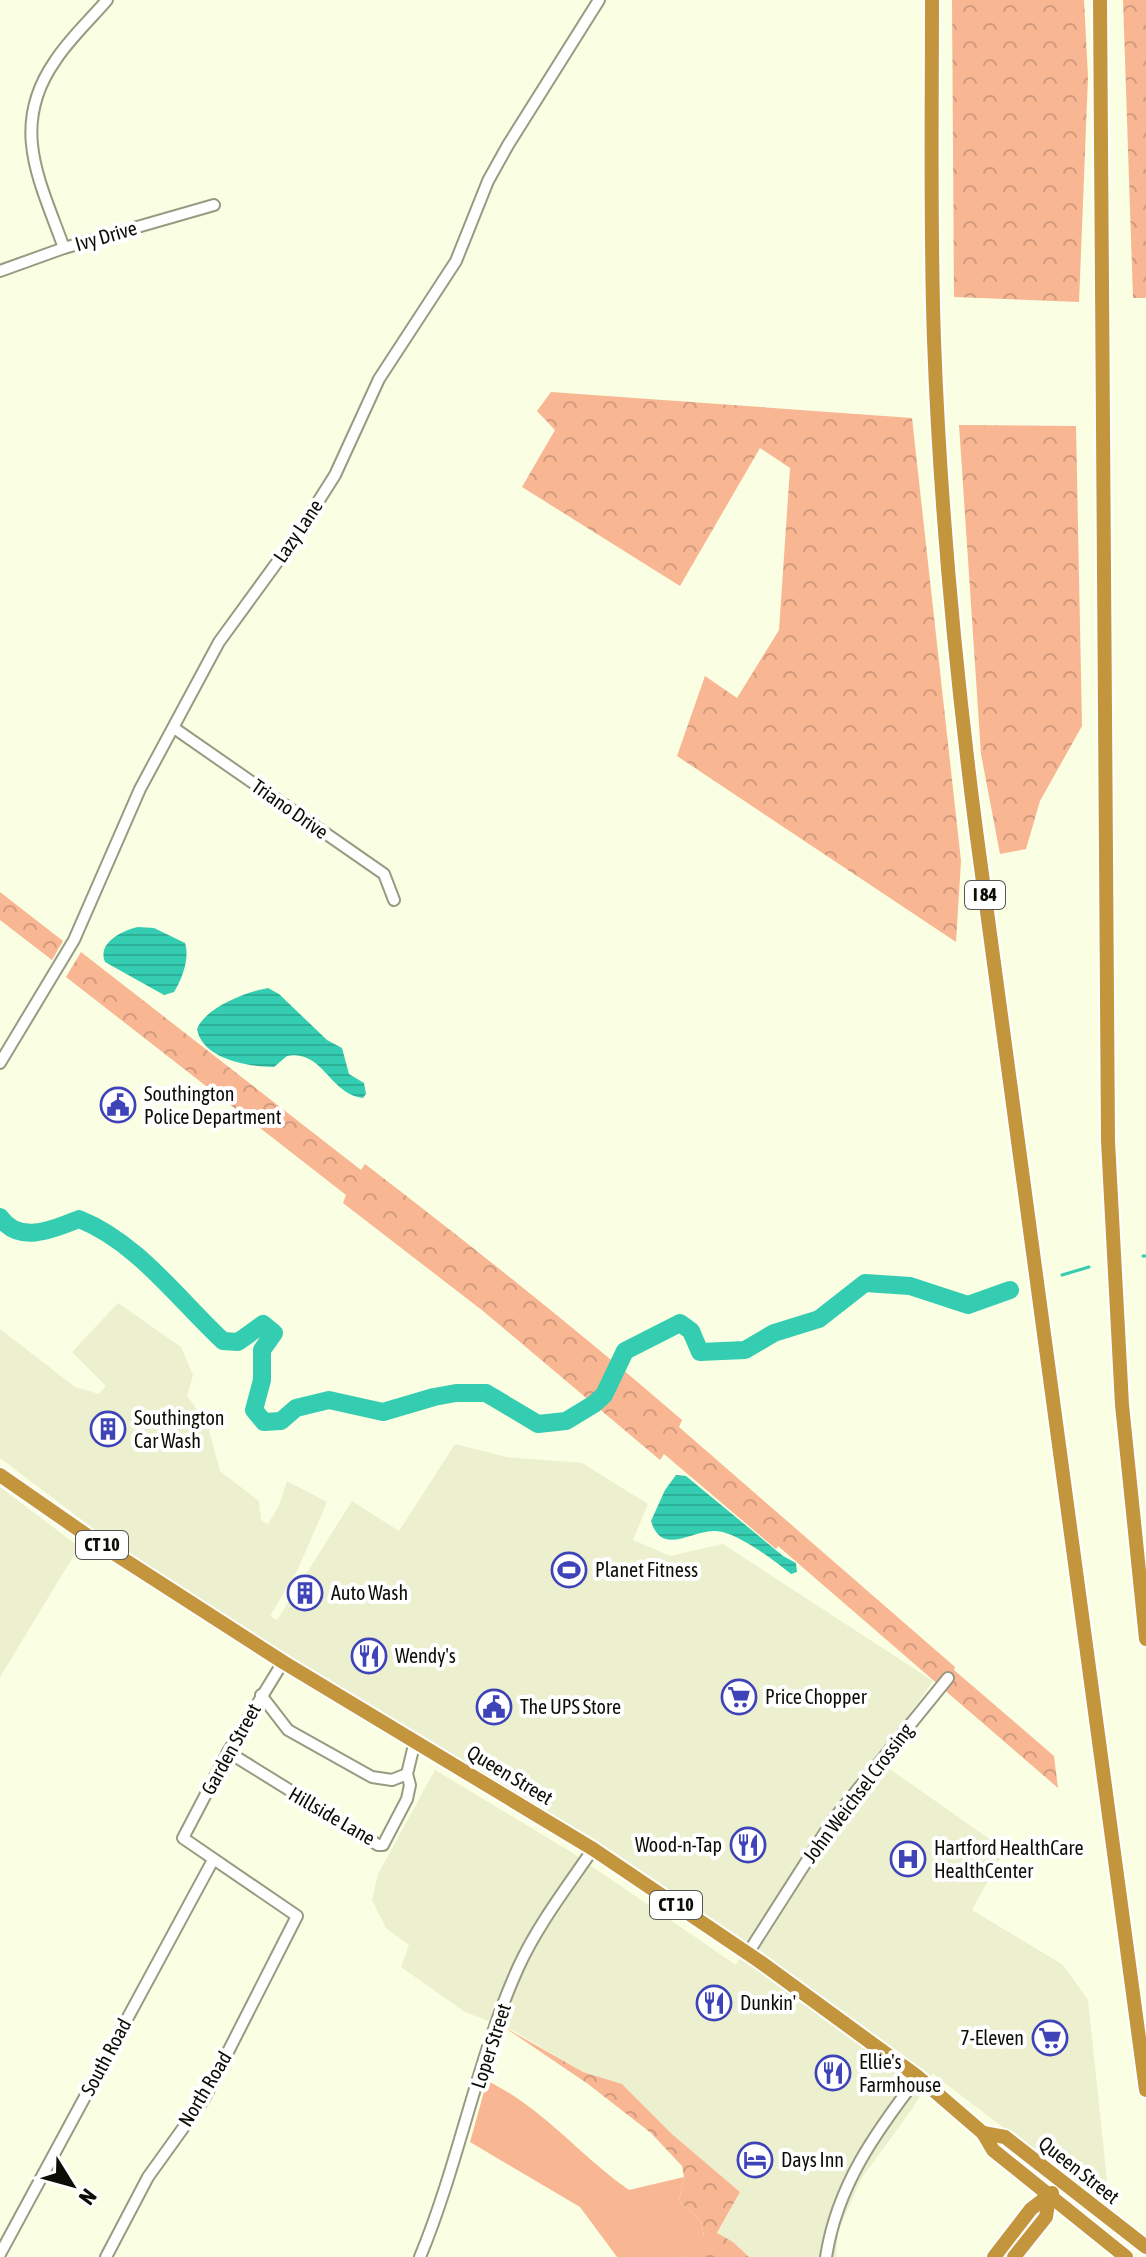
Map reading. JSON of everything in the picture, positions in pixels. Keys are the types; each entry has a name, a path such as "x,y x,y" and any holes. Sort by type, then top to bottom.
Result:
{"highway":[{"name":"I 84","path":"932,0 934,339 952,620 978,845 1146,2090"},
{"path":"1100,0 1108,1155 1121,1390 1146,1639"},
{"name":"Queen Street","path":"0,1475 95,1541 283,1662 593,1849 806,1993 918,2077 983,2133 993,2150 1126,2257"},
{"name":"Queen Street","path":"983,2133 1005,2137 1146,2247"},
{"path":"1014,2257 1046,2217 1049,2197 1061,2181"},
{"path":"994,2257 1031,2209 1049,2197"}],"street":[{"path":"64,248 36,170 28,133 36,97 54,61 107,0"},
{"name":"Lazy Lane","path":"0,1063 74,940 140,789 219,642 297,535 335,475 379,379 456,261 488,181 501,157 599,0"},
{"name":"Ivy Drive","path":"0,271 64,248 214,205"},
{"name":"Triano Drive","path":"174,728 384,874 394,900"},
{"name":"Garden Street","path":"213,1860 183,1838 228,1752 283,1662"},
{"name":"John Weichsel Crossing","path":"748,1953 833,1820 948,1678"},
{"path":"261,1695 288,1730 372,1777 392,1780 407,1774"},
{"name":"Hillside Lane","path":"228,1752 378,1845 383,1845 407,1799 410,1785 407,1774 415,1741"},
{"name":"Loper Street","path":"421,2254 449,2179 515,1976 532,1942 593,1849"},
{"name":"North Road","path":"106,2257 148,2177 204,2099 297,1916 213,1860"},
{"name":"South Road","path":"0,2254 213,1860"},
{"path":"826,2257 837,2208 855,2167 918,2077"},
{"path":"421,2254 435,2257"}],"shaded area":[{"path":"118,1303 181,1347 193,1375 187,1396 207,1423 220,1471 259,1501 261,1520 268,1524 279,1506 287,1481 327,1502 298,1569 270,1616 277,1620 352,1501 399,1531 455,1444 506,1457 582,1463 648,1504 633,1540 670,1556 723,1544 933,1681 877,1760 1005,1850 972,1910 1063,1965 1088,2000 1110,2209 933,2074 912,2109 861,2179 838,2231 836,2257 749,2257 733,2242 717,2234 740,2192 673,2135 622,2084 583,2072 514,2031 465,2012 401,1967 409,1945 386,1928 372,1900 378,1874 435,1770 571,1852 736,1965 747,1942 127,1554 0,1458 0,1329 75,1387 99,1394 106,1386 72,1352"},
{"path":"0,1487 79,1547 0,1677"}],"green space":[{"path":"952,0 1084,0 1088,77 1079,302 954,297"},
{"path":"1123,0 1146,0 1146,298 1133,298"},
{"path":"551,392 912,418 961,861 956,942 677,756 705,676 737,698 779,630 790,468 760,448 680,586 522,487 555,430 537,411"},
{"path":"959,425 1076,426 1082,726 1040,801 1026,849 1000,854 981,754"},
{"path":"0,892 63,941 52,960 0,920"},
{"path":"81,952 361,1170 365,1164 486,1258 682,1420 679,1427 1054,1756 1058,1788 778,1546 776,1549 664,1454 660,1460 483,1311 343,1203 346,1195 66,977"},
{"path":"504,2027 583,2072 622,2084 673,2135 740,2192 717,2233 749,2257 685,2257 704,2236 701,2221 679,2201 684,2177 682,2166 651,2133 588,2084"},
{"path":"487,2081 525,2104 629,2190 684,2177 679,2201 701,2221 704,2237 685,2257 617,2257 580,2207 470,2142"}],"water":[{"path":"138,927 154,928 185,943 187,955 174,992 164,995 105,962 103,955 107,944 125,931"},
{"path":"268,988 279,994 327,1040 342,1048 349,1074 364,1083 366,1094 363,1098 342,1089 309,1059 287,1056 274,1067 264,1067 228,1059 208,1048 197,1029 209,1014 238,997"},
{"path":"676,1475 686,1476 783,1556 796,1563 797,1572 791,1574 755,1548 724,1532 706,1532 670,1540 662,1538 651,1521 665,1490"}],"waterway":[{"path":"0,1217 8,1226 27,1233 48,1230 79,1219 100,1229 156,1273 223,1341 238,1342 263,1324 274,1333 262,1350 262,1380 254,1410 264,1422 281,1421 296,1408 329,1400 383,1412 456,1393 486,1393 538,1424 566,1421 604,1395 625,1351 680,1323 691,1331 700,1352 745,1350 774,1333 819,1319 865,1283 910,1286 968,1305 1010,1290"},
{"path":"1062,1275 1089,1267"}],"place":[{"name":"Southington Police Department","path":"118,1105"},
{"name":"Southington Car Wash","path":"108,1429"},
{"name":"Planet Fitness","path":"569,1570"},
{"name":"Auto Wash","path":"305,1593"},
{"name":"Wendy's","path":"369,1656"},
{"name":"Price Chopper","path":"739,1697"},
{"name":"The UPS Store","path":"494,1707"},
{"name":"Wood-n-Tap","path":"748,1845"},
{"name":"Hartford HealthCare HealthCenter","path":"908,1859"},
{"name":"Dunkin'","path":"714,2003"},
{"name":"7-Eleven","path":"1050,2038"},
{"name":"Ellie's Farmhouse","path":"833,2073"},
{"name":"Days Inn","path":"755,2160"}]}
